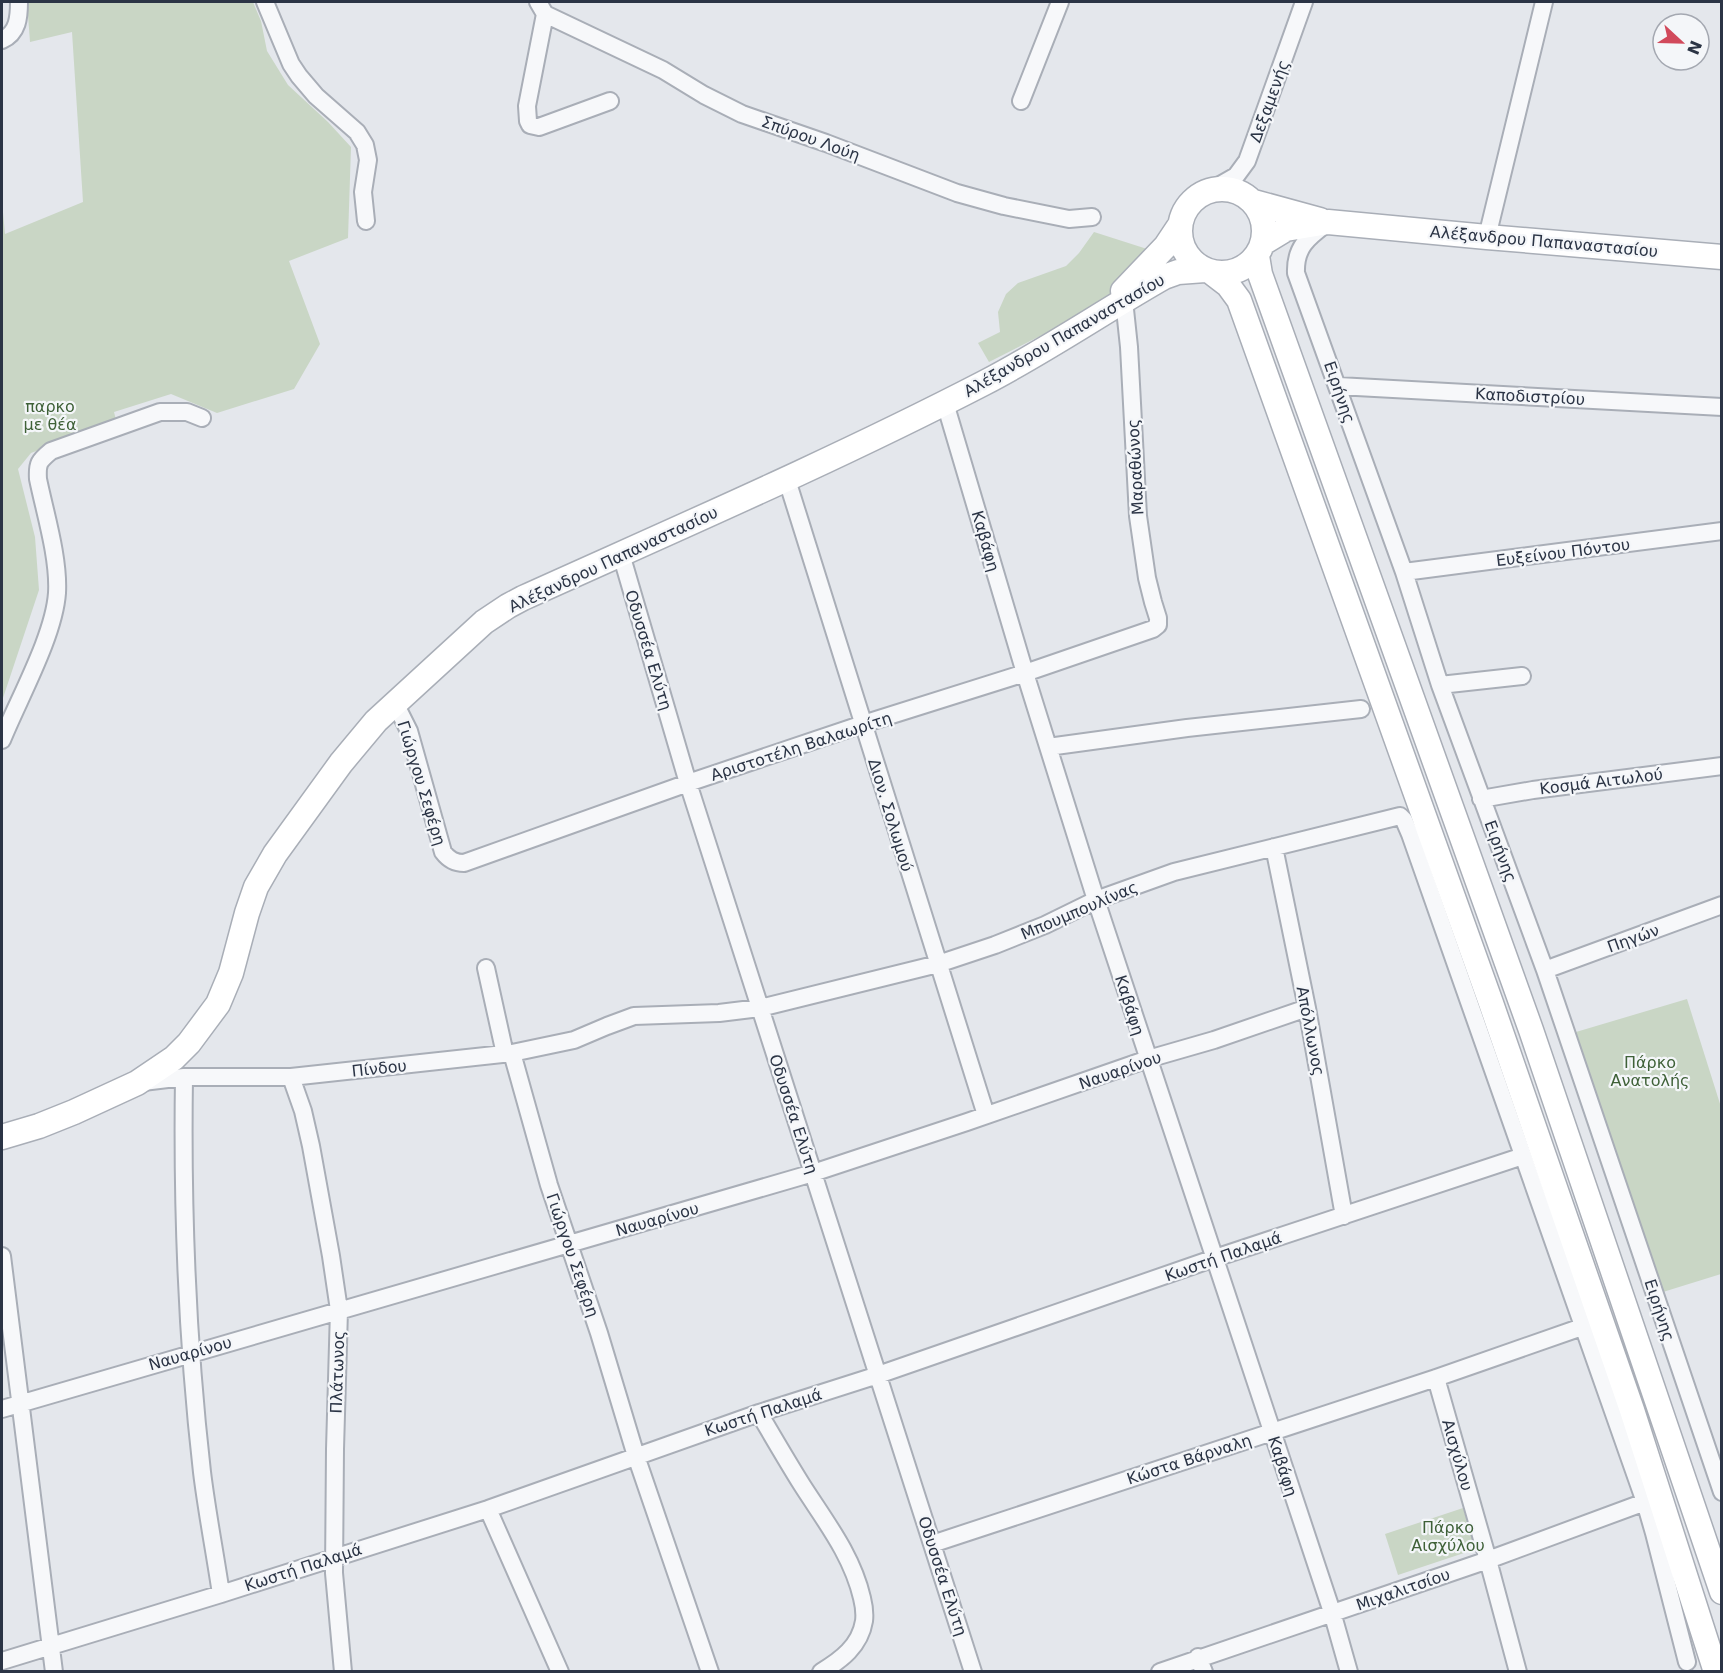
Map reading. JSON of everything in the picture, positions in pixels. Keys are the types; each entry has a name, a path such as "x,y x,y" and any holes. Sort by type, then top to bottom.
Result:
{"street":[{"path":"2,40 9,37 19,20 19,2"},
{"path":"265,2 295,70 316,96 357,132 365,145 368,160 363,198 366,220"},
{"path":"1021,101 1060,2"},
{"name":"Δεξαμενής","path":"1215,189 1236,176 1247,161 1304,2"},
{"path":"1487,237 1544,2"},
{"path":"541,8 526,106 530,125 539,127 610,101"},
{"name":"Σπύρου Λούη","path":"541,8 663,70 704,95 742,114 957,192 1004,206 1069,219 1092,217"},
{"path":"1103,312 1166,246 1180,225 1191,201 1202,193 1215,189 1229,189 1242,193 1254,202 1262,214 1265,228 1260,249 1260,274 1531,1030 1722,1592"},
{"path":"1254,202 1328,222"},
{"name":"Αλέξανδρου Παπαναστασίου","path":"1260,249 1286,229 1328,222 1722,256"},
{"name":"Ειρήνης","path":"1328,222 1310,236 1300,249 1296,260 1296,273 1404,572 1440,685 1545,970 1722,1492"},
{"path":"1180,225 1180,239 1185,252 1193,262 1228,285 1239,300 1491,1003 1632,1410 1716,1671"},
{"path":"1208,271 1219,274 1233,272 1246,266 1260,249"},
{"name":"Αλέξανδρου Παπαναστασίου","path":"137,1083 174,1058 189,1043 218,1004 231,973 256,887 275,854 341,764 376,721 497,612 523,598 787,480 945,403 1030,358 1103,312 1171,274 1208,271"},
{"name":"Μαραθώνος","path":"1124,300 1129,347 1139,526 1147,578 1158,618 1158,625 1153,629"},
{"name":"Καποδιστρίου","path":"1338,386 1722,407"},
{"name":"Καβάφη","path":"945,403 1025,673 1096,900 1332,1612 1349,1671"},
{"path":"2,740 45,639 57,593 54,559 38,478 38,467 41,460 51,451 151,415 179,411 202,418"},
{"name":"Διον. Σολωμού","path":"787,480 986,1115"},
{"name":"Ευξείνου Πόντου","path":"1404,572 1722,531"},
{"name":"Οδυσσέα Ελύτη","path":"621,554 688,783 973,1671"},
{"name":"Αριστοτέλη Βαλαωρίτη","path":"451,860 464,863 688,783 1153,629"},
{"path":"1440,685 1522,676"},
{"name":"Γιώργου Σεφέρη","path":"395,703 409,731 443,852 451,860"},
{"path":"1048,747 1187,728 1361,709"},
{"name":"Κοσμά Αιτωλού","path":"1481,799 1722,765"},
{"name":"Μπουμπουλίνας","path":"760,1008 938,964 995,945 1046,925 1096,900 1174,872 1400,816 1410,834 1523,1156"},
{"name":"Απόλλωνος","path":"1274,847 1307,1008 1344,1216"},
{"name":"Πηγών","path":"1545,970 1722,905"},
{"name":"Γιώργου Σεφέρη","path":"486,968 508,1054 549,1185 599,1333 636,1456 710,1671"},
{"name":"Πίνδου","path":"2,1137 39,1126 137,1083 184,1077 291,1077 508,1054 574,1040 634,1017 719,1013 760,1008"},
{"name":"Ναυαρίνου","path":"2,1409 813,1173 1148,1059 1214,1040 1307,1008"},
{"path":"184,1077 183,1198 191,1353 202,1473 222,1594"},
{"name":"Πλάτωνος","path":"291,1077 303,1111 311,1146 339,1310 335,1427 334,1583 343,1671"},
{"path":"1523,1156 1645,1502 1687,1662"},
{"name":"Κωστή Παλαμά","path":"2,1661 488,1509 759,1413 878,1375 1215,1258 1523,1156"},
{"path":"2,1256 54,1671"},
{"name":"Κώστα Βάρναλη","path":"932,1544 1582,1328"},
{"name":"Αισχύλου","path":"1436,1377 1518,1671"},
{"path":"759,1413 845,1552 854,1571 861,1595 865,1618 858,1640 843,1657 821,1671"},
{"name":"Μιχαλιτσίου","path":"1160,1671 1201,1664 1332,1612 1488,1560 1645,1502"},
{"path":"488,1509 560,1671"}],"green space":[{"name":"παρκο με θέα","path":"27,2 253,2 261,21 267,51 288,85 351,147 348,238 289,261 320,344 294,389 217,413 171,394 114,412 116,420 31,453 18,469 35,537 39,590 2,701 2,201 5,234 83,202 72,32 30,42"},
{"path":"1094,232 1144,248 1172,260 1048,332 989,362 978,343 1000,332 998,312 1006,294 1018,283 1066,266"},
{"name":"Πάρκο Ανατολής","path":"1687,999 1721,1107 1721,1274 1663,1292 1576,1032"},
{"name":"Πάρκο Αισχύλου","path":"1463,1508 1476,1549 1398,1575 1385,1534"}]}
